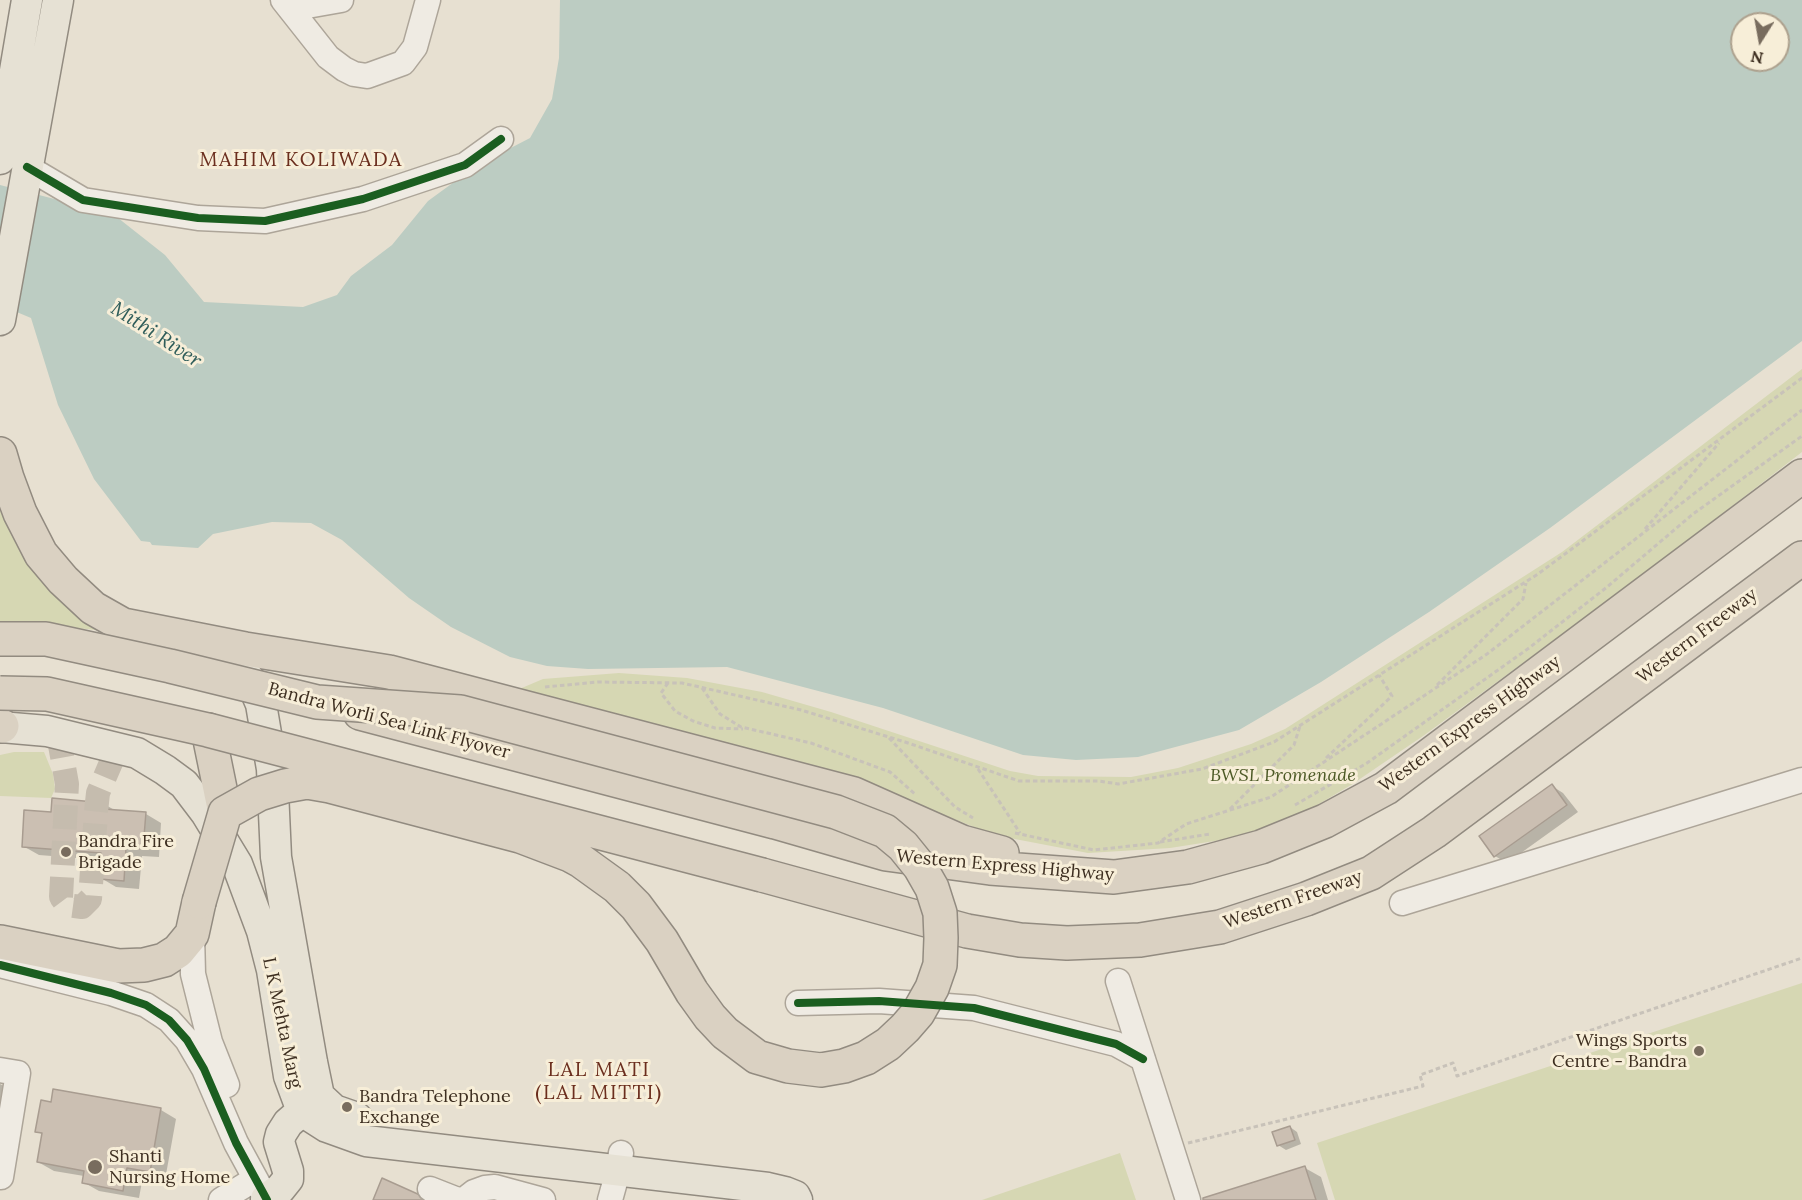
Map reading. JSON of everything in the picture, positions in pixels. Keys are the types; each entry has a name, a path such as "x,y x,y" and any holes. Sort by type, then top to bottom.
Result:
{"highway":[{"path":"0,454 20,513 41,554 63,580 93,608 123,625 179,637 389,672 854,794 962,842 1028,861 1105,877"},
{"name":"Western Express Highway","path":"775,822 886,854 990,868 1105,877 1188,867 1261,847 1324,820 1386,788 1802,476"},
{"name":"Western Freeway","path":"208,730 967,931 1020,940 1067,943 1140,940 1220,927 1306,899 1371,873 1444,825 1802,558"},
{"name":"Bandra Worli Sea Link Flyover","path":"0,639 46,639 170,666 775,822"},
{"path":"0,693 47,694 208,730 225,813 192,934 178,951 164,960 144,965 118,966 0,942"},
{"path":"225,813 260,794 285,786 307,783 330,786 520,836 570,855 593,868 636,906 662,941 692,992 725,1033 758,1057 788,1066 820,1070 844,1066 866,1058 888,1044 905,1028 918,1013 932,987 940,965 940,913 932,888 920,867 903,846 885,831 836,812 460,712 316,702"}],"main road":[{"path":"0,320 27,0"},
{"path":"14,145 58,0"},
{"name":"L K Mehta Marg","path":"179,637 215,649 234,659 252,683 261,704 272,769 275,848 275,929 272,969 289,1076 327,1126 366,1141 774,1172 802,1180 819,1197 819,1200"},
{"name":"L K Mehta Marg","path":"1,726 47,731 136,753 184,784 206,813 275,929"},
{"path":"237,864 275,848"},
{"path":"270,1189 285,1184 289,1175 280,1150 281,1134 288,1123 310,1103"},
{"name":"L K Mehta Marg","path":"620,1162 768,1188 795,1196 797,1200"}],"street":[{"path":"286,4 342,0"},
{"path":"286,4 328,57 354,74 368,76 403,63 415,47 428,0"},
{"path":"14,145 83,200 198,218 265,221 363,199 465,165 501,139"},
{"path":"1402,903 1802,780"},
{"path":"192,934 193,974 210,1042 270,1189"},
{"path":"0,964 111,993 146,1005 169,1020 187,1040 204,1069 236,1143 270,1189"},
{"path":"1118,981 1188,1200"},
{"path":"798,1003 879,1001 974,1008 1116,1044 1143,1059"},
{"path":"0,1070 18,1073 1,1177"},
{"path":"610,1200 620,1162"},
{"path":"430,1189 458,1200 465,1199 485,1188 495,1187 543,1200"},
{"path":"221,1200 270,1189"}],"path":[{"path":"540,688 598,682 682,683 801,710 1019,781 1118,783 1202,769 1274,742 1526,582 1802,378"},
{"path":"1158,843 1186,824 1271,797 1487,654 1802,410"},
{"path":"1294,806 1367,763 1528,648 1607,587 1693,514 1802,436"},
{"path":"1641,534 1724,437"},
{"path":"1432,690 1523,599 1526,582"},
{"path":"1318,766 1392,696 1379,675"},
{"path":"668,682 661,693 675,711 693,721 714,728 751,730"},
{"path":"702,687 720,714 741,728 811,743 891,772 916,795"},
{"path":"1228,811 1294,745 1301,725"},
{"path":"889,737 955,807 973,820 964,818"},
{"path":"977,768 1022,834"},
{"path":"1012,832 1094,850 1214,834"},
{"path":"1172,1147 1423,1086 1419,1075 1453,1063 1457,1076 1802,958"}],"green space":[{"name":"BWSL Promenade","path":"1802,369 1802,452 1639,578 1423,736 1351,785 1302,814 1234,838 1170,848 1088,853 994,835 867,784 517,690 543,679 619,673 687,678 762,692 831,712 1010,771 1038,776 1131,777 1178,768 1251,744 1285,729 1562,552"},
{"path":"0,479 108,631 0,621"},
{"path":"14,752 44,752 53,774 55,789 51,798 0,796 0,755"},
{"name":"Wings Sports Centre - Bandra","path":"1802,983 1802,1200 1335,1200 1317,1143"},
{"path":"1120,1153 1136,1200 982,1200"}],"water":[{"name":"Mithi River","path":"560,0 1802,0 1802,341 1550,528 1429,612 1321,682 1239,730 1138,757 1076,760 1023,755 883,708 727,667 588,669 547,666 510,657 451,627 409,598 342,540 311,523 272,522 213,534 198,548 152,545 150,542 141,541 94,479 58,405 31,318 0,305 0,185 113,214 165,255 204,302 303,307 337,295 351,276 392,245 428,201 476,166 530,138 552,99 559,58"}],"building":[{"path":"1552,784 1567,805 1494,857 1479,836"},
{"path":"52,798 105,803 104,809 146,812 143,849 126,848 124,881 99,879 101,853 22,847 24,810 51,812"},
{"path":"53,1089 161,1108 150,1172 127,1168 123,1191 82,1183 84,1171 37,1162 42,1133 35,1132 41,1100 51,1102"},
{"path":"1290,1126 1295,1140 1277,1146 1272,1132"},
{"path":"1305,1166 1316,1200 1203,1200 1203,1198"},
{"path":"382,1178 431,1200 373,1200"}],"tunnel":[{"path":"58,734 67,784 61,897 67,905 82,907 90,899 98,793 113,758 122,750"}],"cycle path":[{"path":"27,167 83,200 198,218 265,221 363,199 465,165 501,139"},
{"path":"0,965 111,993 146,1005 169,1020 187,1040 204,1069 236,1143 267,1200"},
{"path":"798,1003 879,1001 974,1008 1116,1044 1143,1059"}],"place":[{"name":"Bandra Fire Brigade","path":"66,852"},
{"name":"Wings Sports Centre - Bandra","path":"1699,1051"},
{"name":"Bandra Telephone Exchange","path":"347,1107"},
{"name":"Shanti Nursing Home","path":"95,1167"}],"district":[{"name":"MAHIM KOLIWADA","path":"301,160"},
{"name":"LAL MATI (LAL MITTI)","path":"599,1082"}]}
